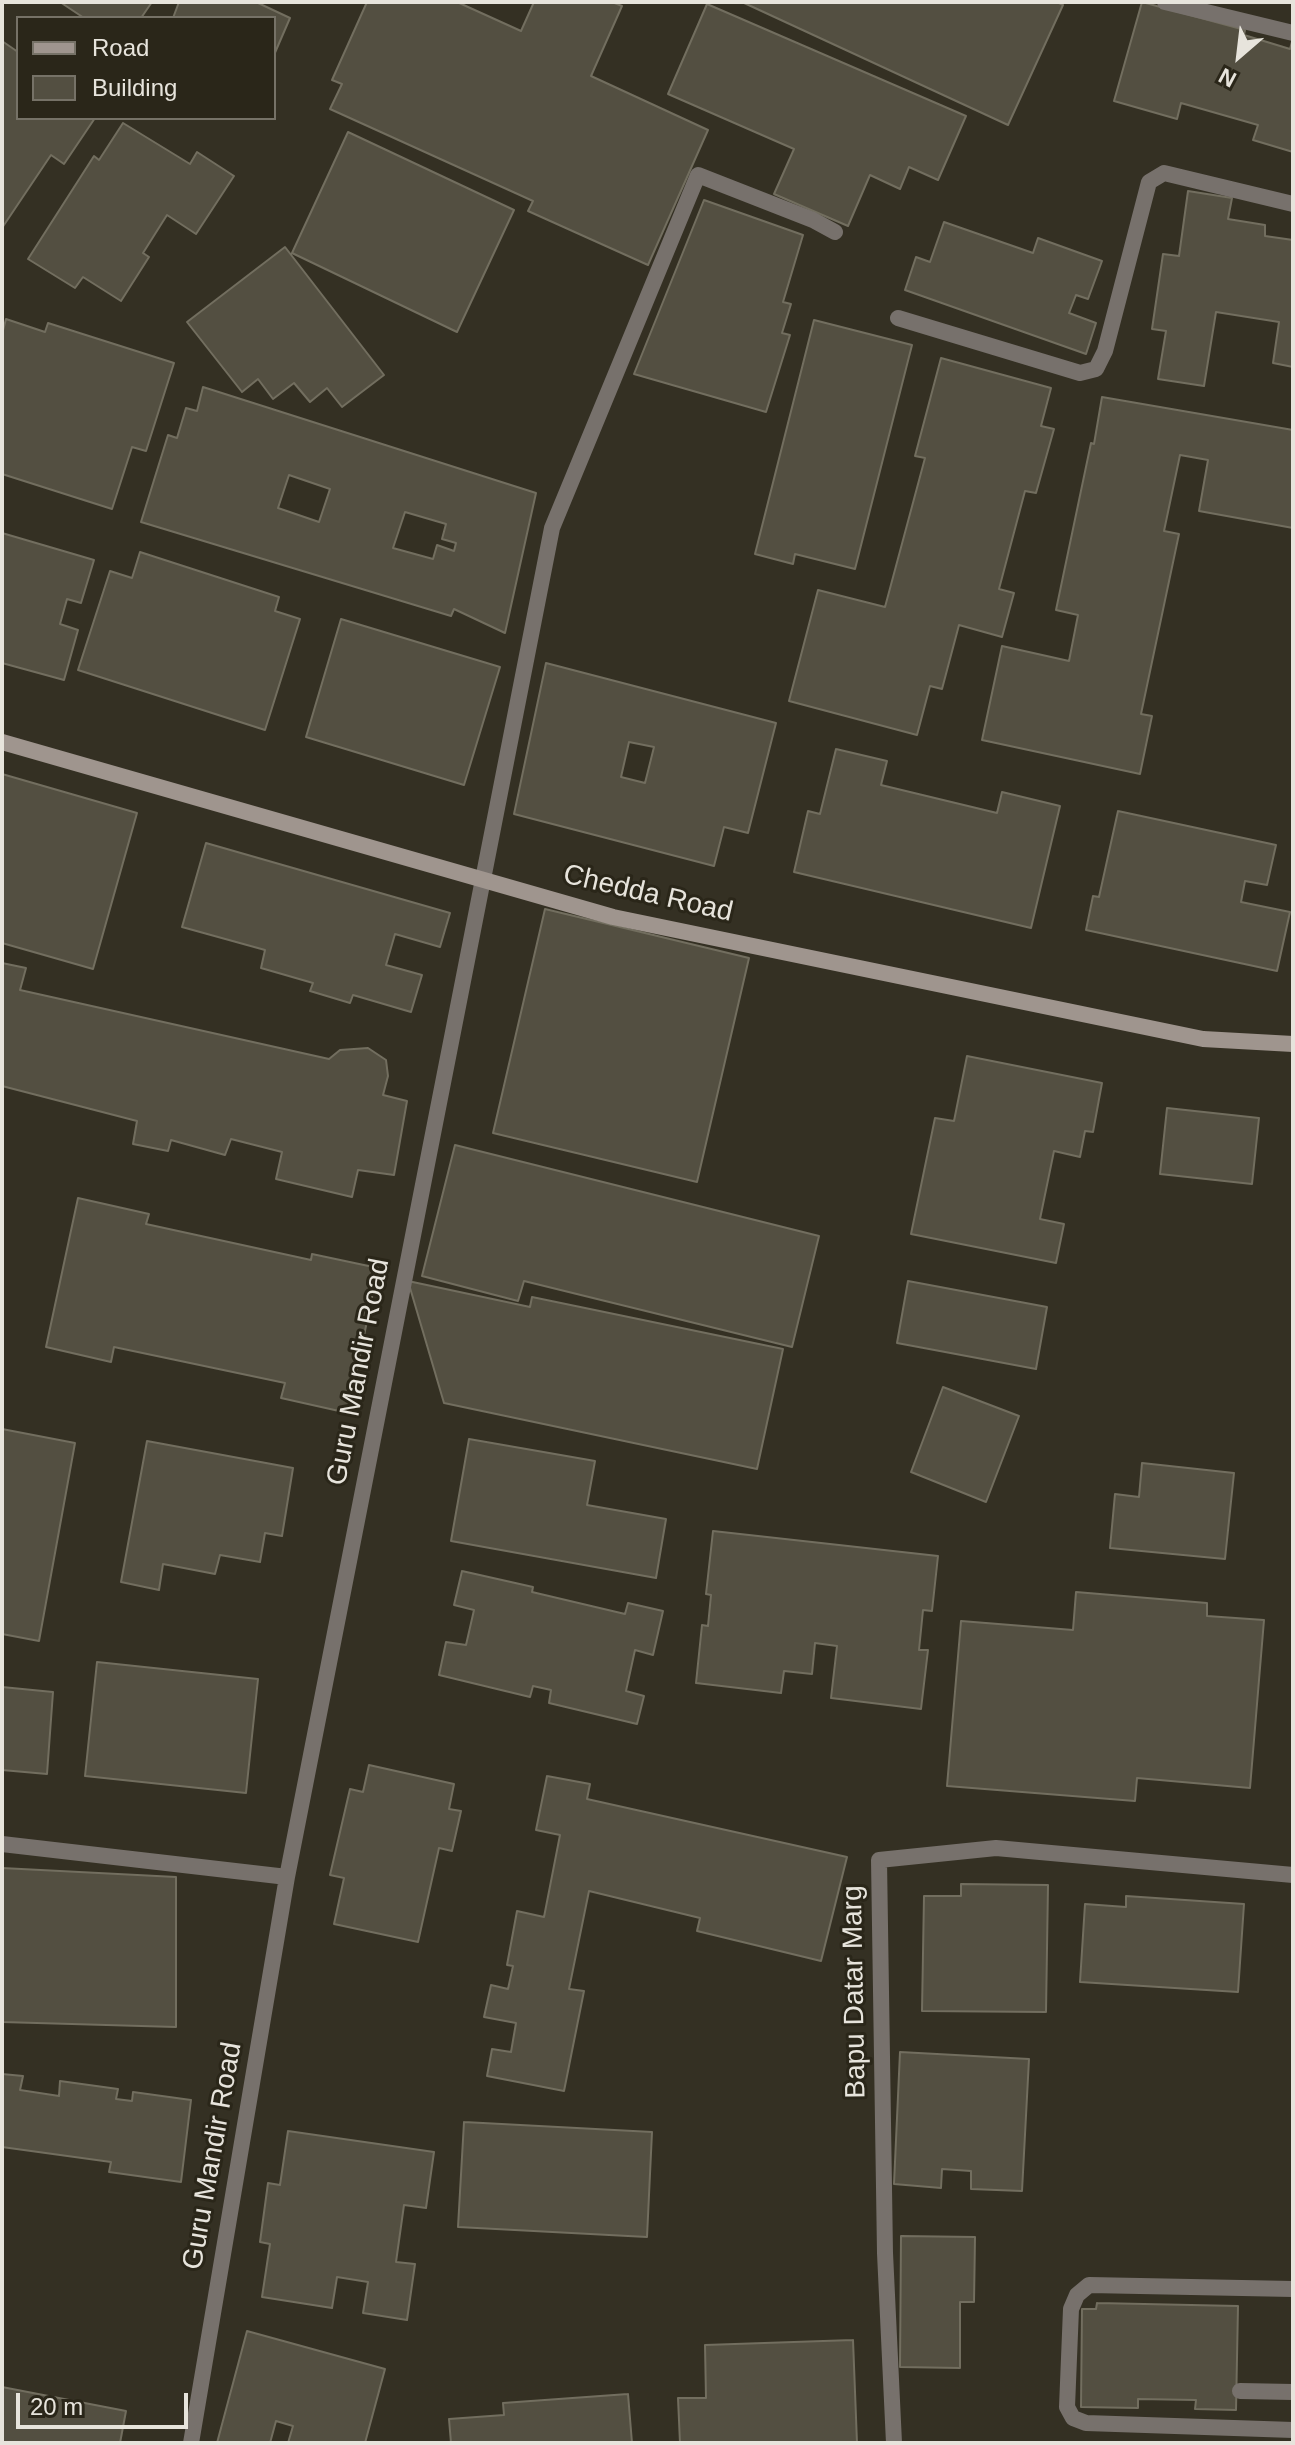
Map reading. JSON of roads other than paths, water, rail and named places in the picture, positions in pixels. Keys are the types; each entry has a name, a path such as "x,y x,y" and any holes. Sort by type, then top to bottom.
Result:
{"street":[{"path":"1165,2 1293,33"},
{"path":"898,318 1080,373 1096,369 1105,351 1149,182 1164,173 1293,204"},
{"name":"Guru Mandir Road","path":"191,2443 287,1877 552,528 698,175 813,220 835,232"},
{"name":"Chedda Road","path":"2,742 613,917 1203,1039 1293,1044"},
{"path":"2,1844 287,1877"},
{"name":"Bapu Datar Marg","path":"894,2443 885,2253 879,1860 996,1848 1293,1875"},
{"path":"1293,2289 1089,2285 1077,2295 1071,2309 1067,2407 1073,2418 1086,2423 1293,2430"},
{"path":"1240,2391 1293,2392"}]}
